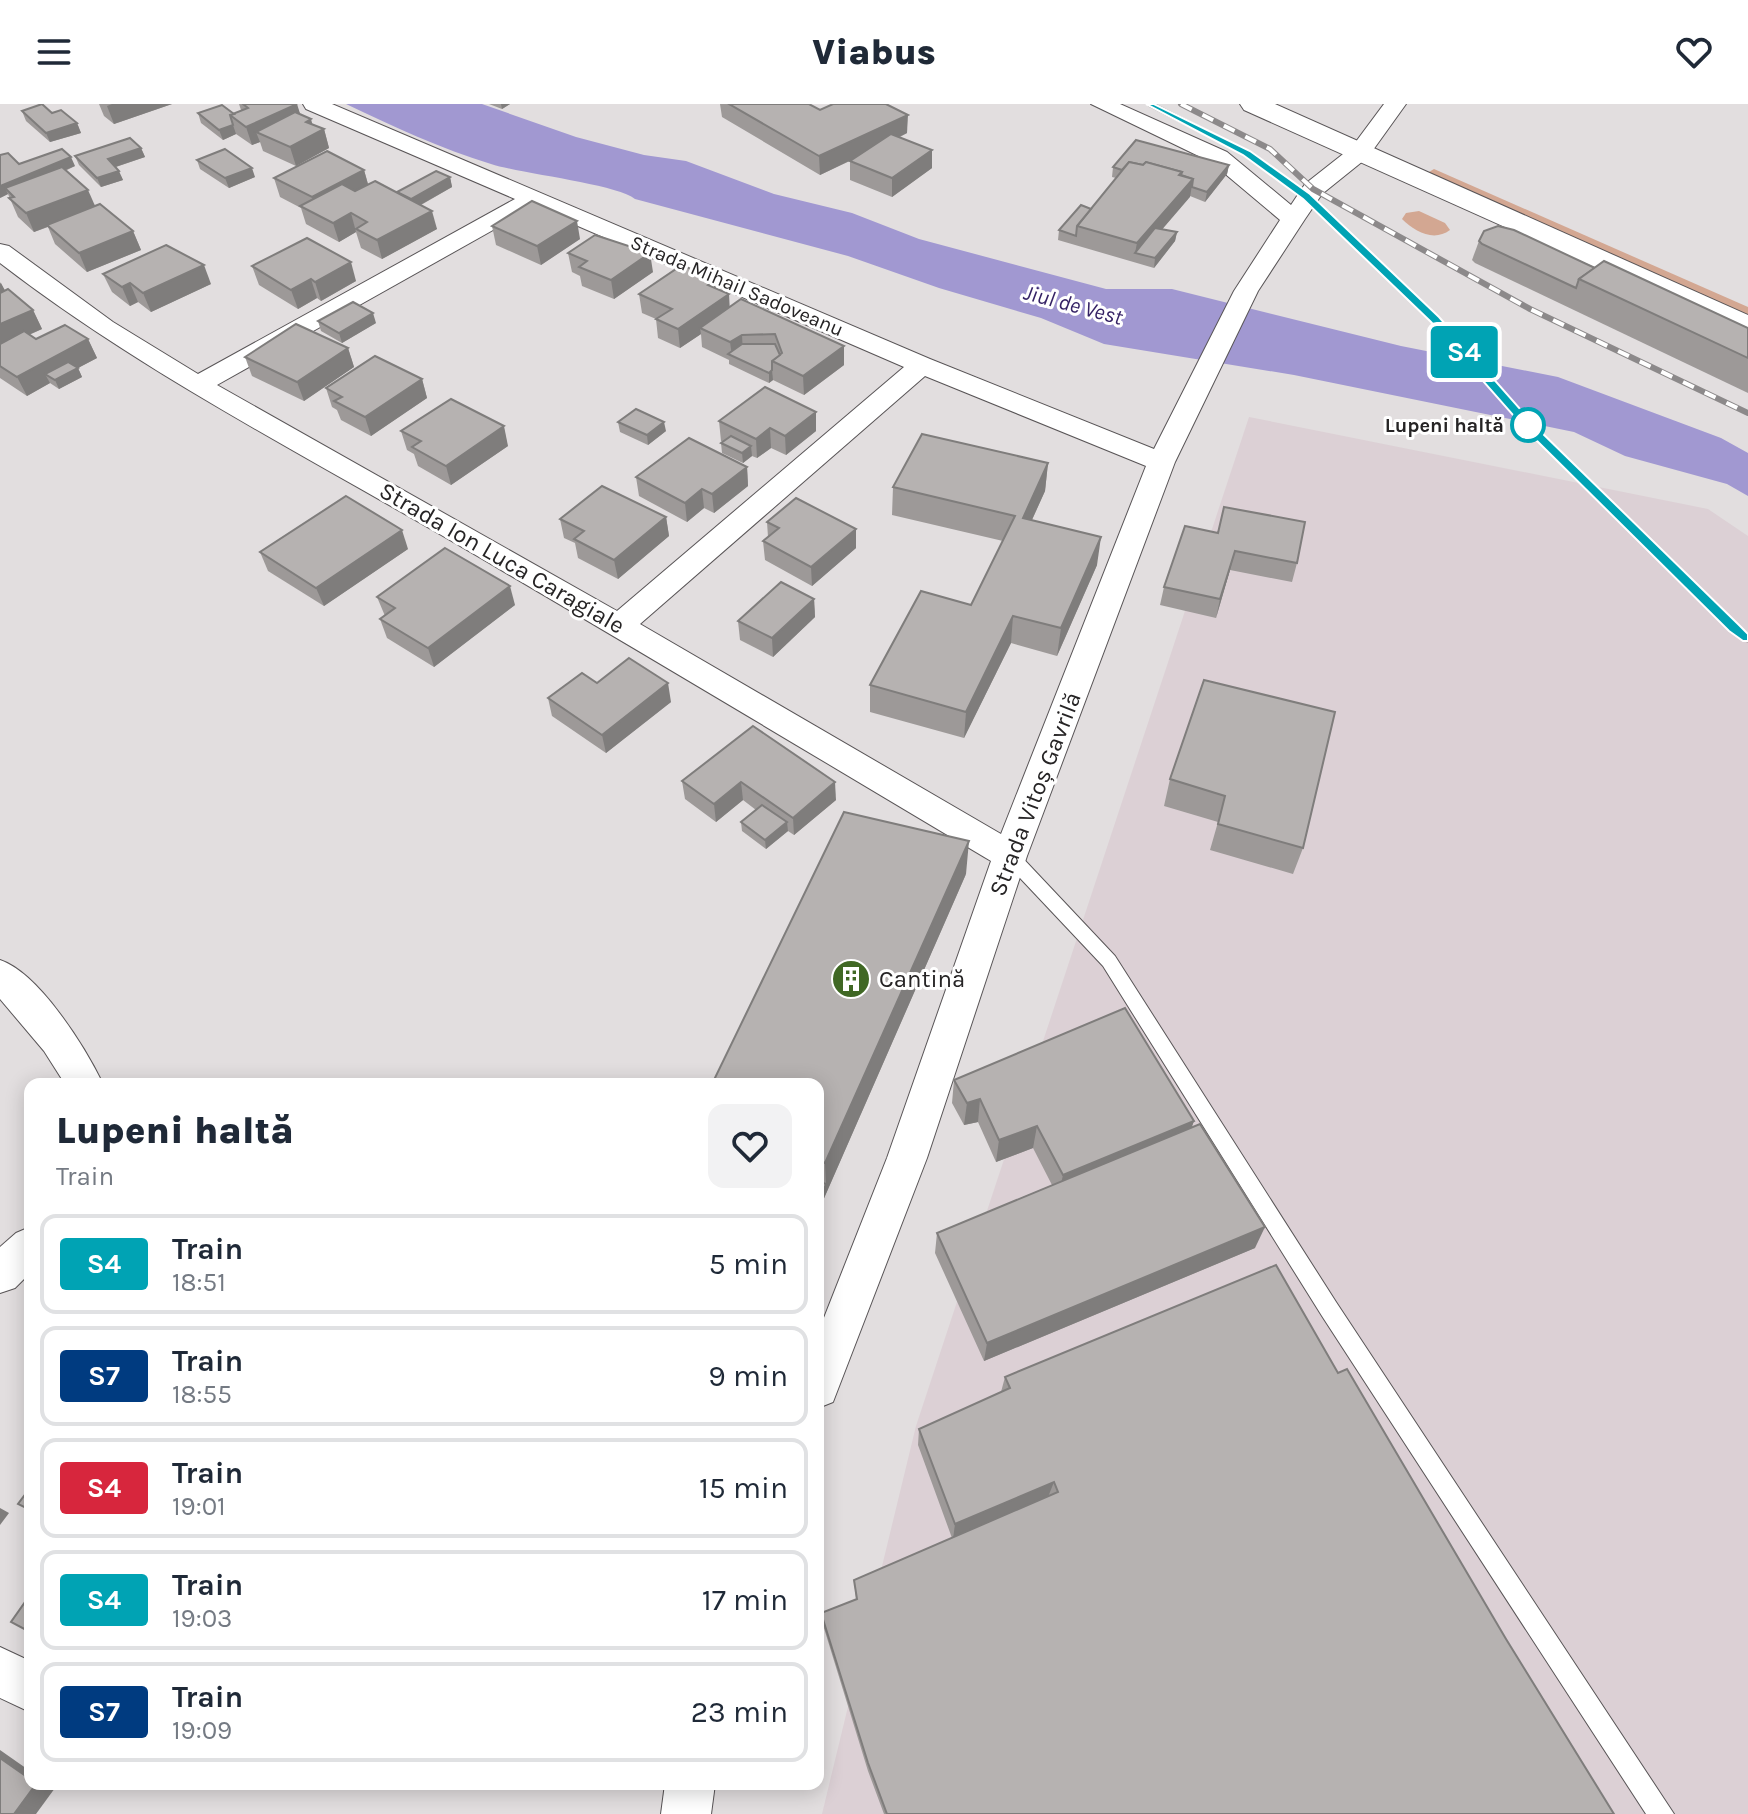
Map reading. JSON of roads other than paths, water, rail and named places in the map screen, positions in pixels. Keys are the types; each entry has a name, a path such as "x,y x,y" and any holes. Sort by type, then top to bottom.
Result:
{"main road":[{"path":"1253,104 1367,142 1663,258"},
{"path":"1309,104 1367,142 1748,327"}],"street":[{"name":"Strada Mihail Sadoveanu","path":"314,104 921,365 1161,462"},
{"path":"1102,104 1219,157 1293,219"},
{"name":"Strada Vitoș Gavrilă","path":"824,1372 907,1158 1010,856 1161,462 1246,291 1293,219 1313,189 1367,142 1395,104"},
{"path":"200,384 532,199"},
{"name":"Strada Ion Luca Caragiale","path":"0,251 64,303 620,625 1010,856"},
{"path":"620,625 884,401 921,365"},
{"path":"0,975 46,1025 73,1060 81,1078"},
{"path":"0,1274 24,1252"},
{"path":"0,1671 24,1685"},
{"path":"686,1814 689,1790"}],"lane":[{"path":"1010,856 1109,961 1329,1309 1661,1814"}],"water":[{"name":"Jiul de Vest","path":"346,104 482,104 576,137 644,155 686,161 774,194 852,213 919,239 1106,289 1172,289 1401,346 1558,377 1721,438 1748,453 1748,496 1727,484 1625,456 1574,432 1294,375 1104,344 1041,318 939,288 848,256 635,199 609,189 491,164 399,129"}],"railway":[{"path":"1150,104 1246,153 1306,196 1435,320 1532,430 1628,525"},
{"path":"1181,104 1270,149 1313,189 1530,309 1748,413"},
{"path":"1626,523 1733,628 1748,638"}],"train":[{"name":"S4","path":"1150,104 1246,153 1306,196 1435,320 1532,430 1733,628 1748,638"}],"place":[{"name":"Lupeni haltă","path":"1528,425"},
{"name":"Cantină","path":"851,979"}]}
